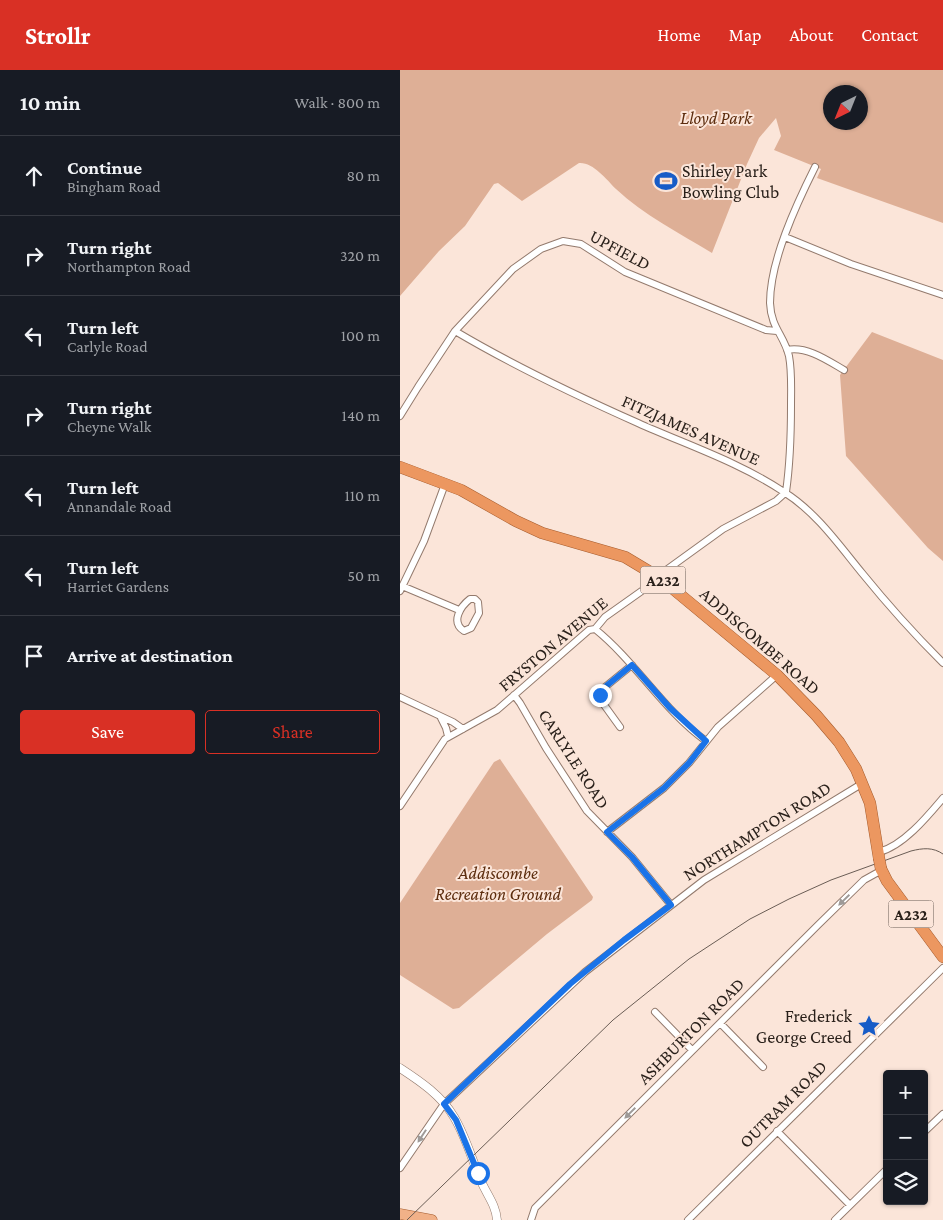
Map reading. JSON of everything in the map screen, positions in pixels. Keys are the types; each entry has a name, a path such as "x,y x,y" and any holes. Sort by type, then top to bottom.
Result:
{"highway":[{"name":"ADDISCOMBE ROAD","path":"400,467 470,495 530,528 558,538 618,554 640,564 659,577 777,675 816,715 850,758 872,810 880,862 887,881 943,957"}],"main road":[{"path":"400,1214 432,1220"}],"street":[{"path":"786,492 789,468 791,374 787,350 772,317 771,288 785,237 815,167"},
{"path":"785,237 851,264 943,295"},
{"name":"UPFIELD","path":"400,416 455,331 514,269 541,249 563,241 581,244 625,272 766,330 777,331"},
{"name":"FITZJAMES AVENUE","path":"455,331 551,384 734,463 786,492 821,523 913,632 943,663"},
{"path":"787,350 795,349 812,353 844,370"},
{"path":"445,484 424,541 401,588 459,610"},
{"name":"FRYSTON AVENUE","path":"448,736 492,714 589,630 595,629 605,617 723,529 776,501 786,492"},
{"path":"470,599 475,599 478,602 479,613 469,629 464,631 459,627 459,610 470,599"},
{"path":"595,629 632,665 670,708 706,741"},
{"path":"620,727 602,702 601,692 632,665"},
{"path":"607,832 664,788 689,763 721,724 777,675"},
{"name":"CARLYLE ROAD","path":"514,695 583,806 632,857 671,905"},
{"path":"400,697 453,722 463,729"},
{"path":"400,806 440,745 448,736 440,717"},
{"name":"NORTHAMPTON ROAD","path":"400,1168 444,1104 570,984 624,940 716,872 862,783"},
{"name":"ASHBURTON ROAD","path":"530,1220 535,1208 864,880 892,848 943,798"},
{"name":"OUTRAM ROAD","path":"688,1220 943,968"},
{"path":"655,1012 692,1050"},
{"path":"720,1023 763,1067"},
{"path":"400,1068 424,1085 444,1104 454,1117 484,1187 496,1209 497,1220"},
{"path":"928,1128 943,1114"},
{"path":"777,1131 850,1205"},
{"path":"835,1220 883,1173"}],"green space":[{"name":"Lloyd Park","path":"400,70 943,70 943,223 817,178 821,169 774,150 781,136 776,118 759,138 712,253 638,207 616,189 604,176 584,163 579,163 522,201 498,183 494,184 465,226 439,251 400,296"},
{"path":"872,332 943,360 943,561 928,548 846,456 840,375"},
{"name":"Addiscombe Recreation Ground","path":"500,759 593,897 592,900 547,934 459,1008 453,1009 400,975 400,903 494,762"}],"tram line":[{"path":"407,1220 613,1020 689,959 750,919 831,880 911,851 928,849 943,854"}],"place":[{"name":"Shirley Park Bowling Club","path":"666,181"},
{"name":"Frederick George Creed","path":"869,1026"}],"route":[{"path":"478,1173 456,1120 444,1104 570,984 671,905 632,857 607,832 664,788 689,763 706,741 670,708 632,665 602,689 600,695"}]}
